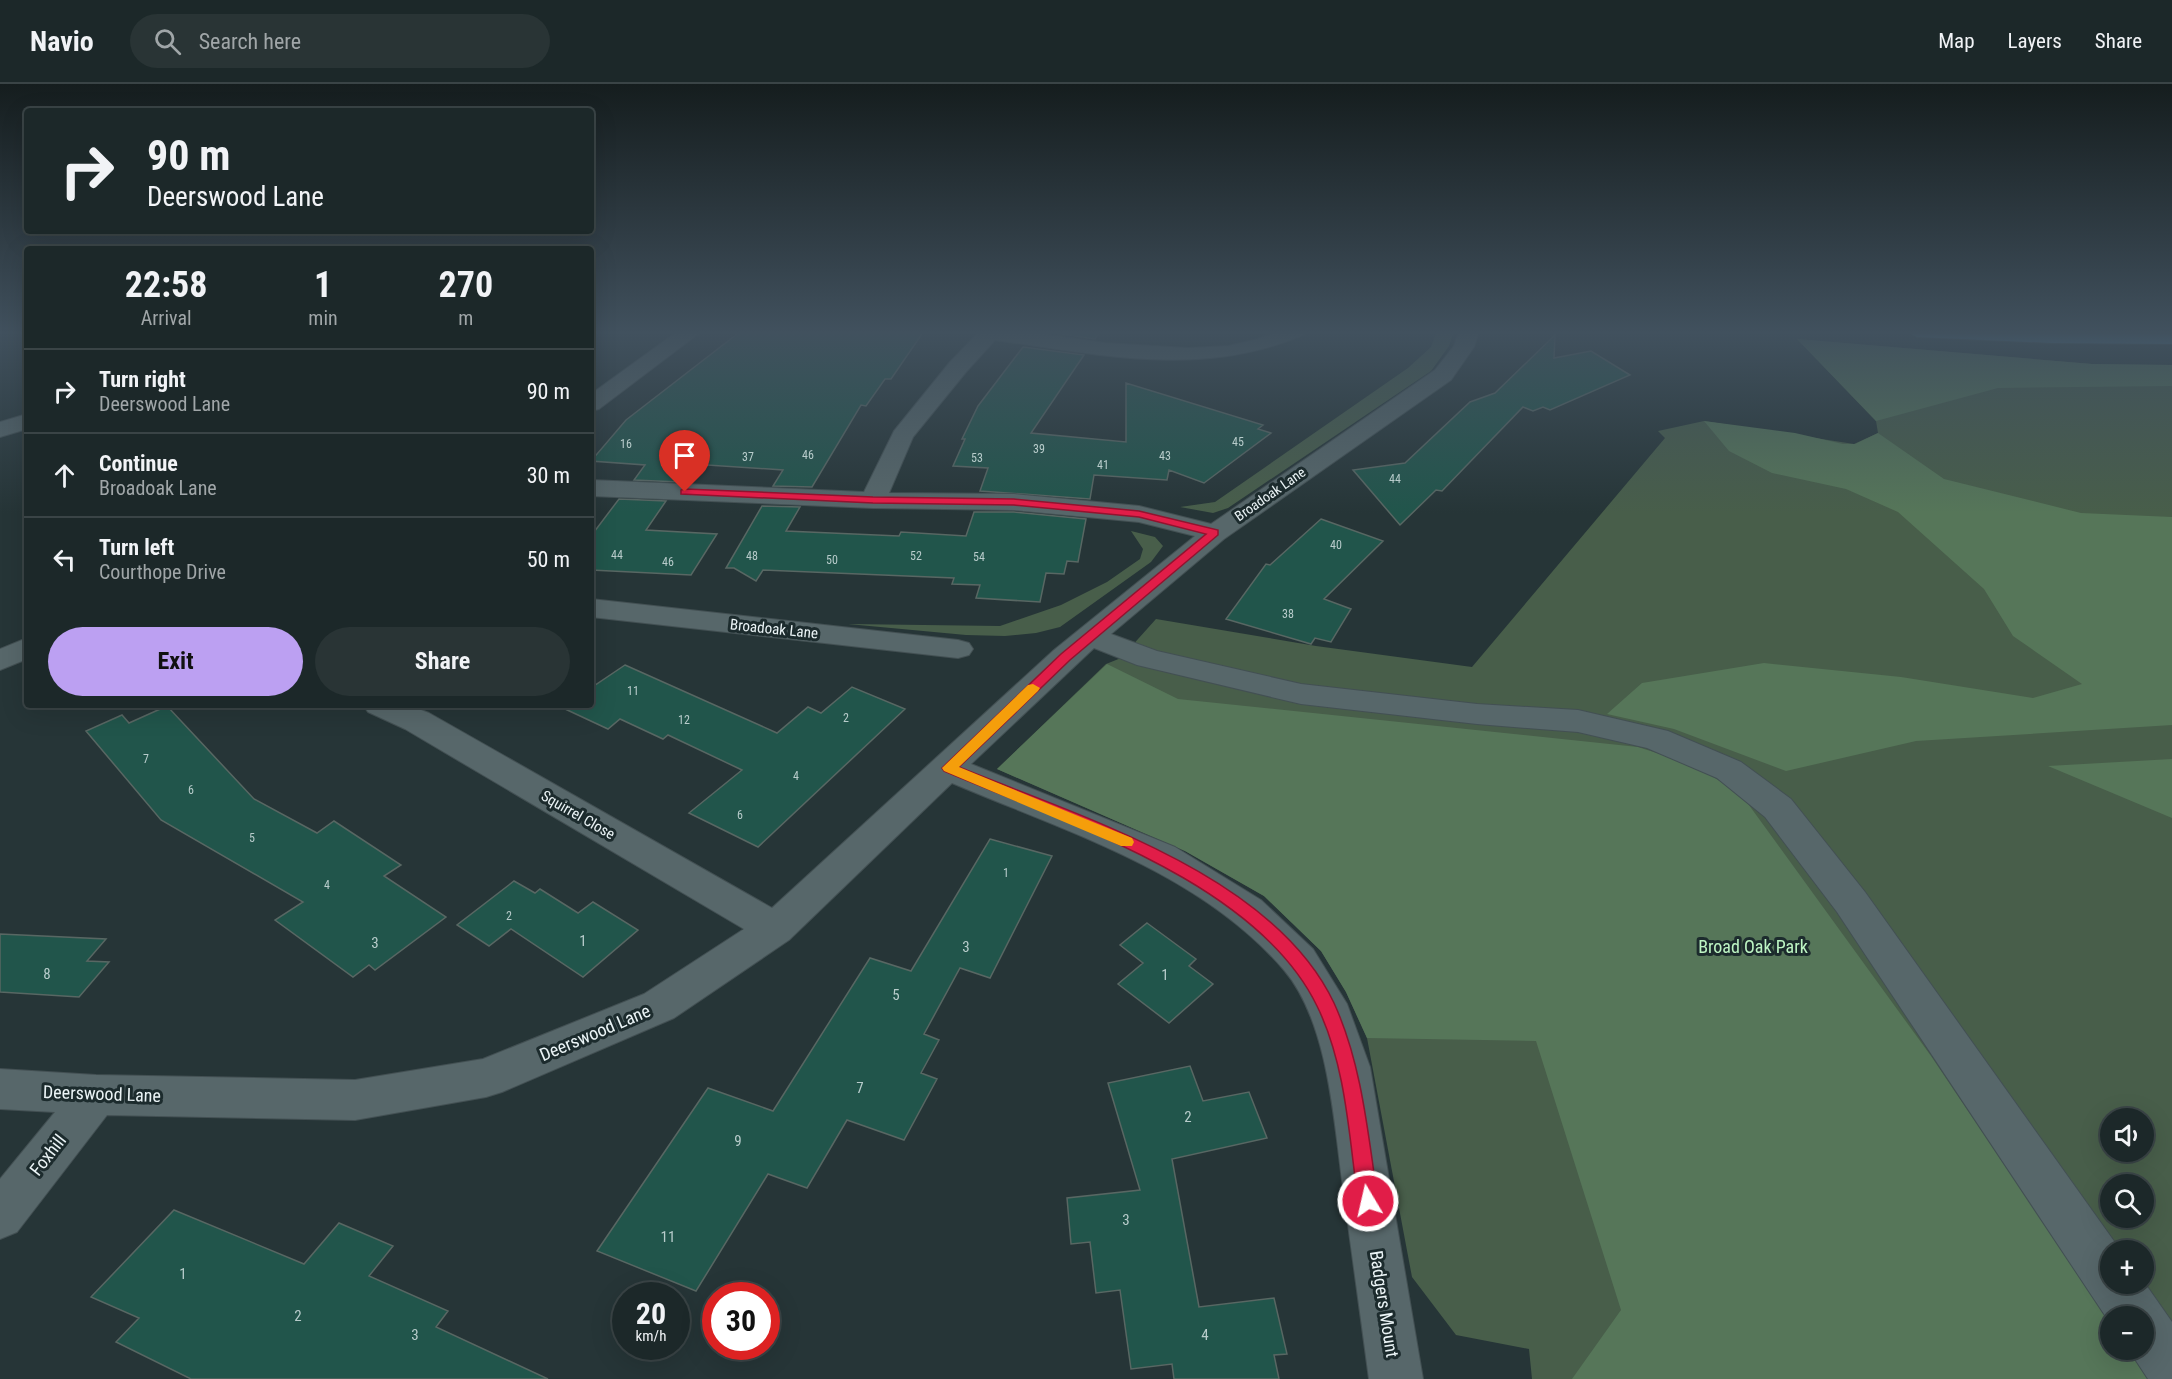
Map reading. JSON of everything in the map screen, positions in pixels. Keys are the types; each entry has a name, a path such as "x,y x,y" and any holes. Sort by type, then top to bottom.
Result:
{"street":[{"path":"594,402 608,391"},
{"path":"873,500 902,436 938,391"},
{"name":"Broadoak Lane","path":"1078,647 1215,533 1419,391"},
{"path":"0,430 24,422"},
{"path":"594,488 873,500 1014,502 1139,514 1215,533"},
{"name":"Broadoak Lane","path":"594,608 958,649"},
{"path":"1078,647 1148,658 1301,694 1477,714 1578,721 1656,739 1729,770 1778,808 1851,902 2100,1264"},
{"name":"Deerswood Lane","path":"0,1089 96,1095 355,1100 486,1078 659,1006 775,929 1078,647"},
{"path":"0,661 24,649"},
{"name":"Squirrel Close","path":"386,708 417,722 775,929"},
{"name":"Badgers Mount","path":"949,768 1162,857 1247,911 1299,960 1326,1004 1348,1067 1396,1379"},
{"name":"Foxhill","path":"0,1216 96,1095"},
{"path":"2154,1342 2172,1368"}],"green space":[{"path":"1374,391 1401,391 1228,508 1213,513 1180,507 1215,502"},
{"name":"Broad Oak Park","path":"1848,391 2172,391 2172,1379 1532,1379 1529,1349 1456,1335 1412,1277 1367,1038 1346,992 1321,951 1264,896 1185,851 997,769 1106,664 1121,658 1156,619 1316,646 1472,667 1665,438 1658,431 1704,421 1854,444 1878,433 1876,421"},
{"path":"1848,391 1985,391 1876,421"},
{"path":"1704,421 1795,433 1843,444 1855,444 1878,433 1944,479 2081,513 2172,517 2172,725 1916,741 1786,771 1674,729 1607,714 1642,683 1764,663 1901,677 2033,698 2082,684 2013,636 1984,589 1898,512 1846,489 1772,473 1729,451"},
{"path":"1131,531 1155,537 1163,546 1151,562 1060,627 1036,633 1005,636 966,635 848,624 1000,626 1061,605 1107,582 1140,559 1143,549"},
{"path":"1107,664 1178,699 1638,747 1682,762 1708,774 1721,781 1746,801 1931,1056 2100,1307 2100,1360 2136,1360 2149,1379 1572,1379 1621,1310 1536,1041 1367,1038 1346,992 1321,951 1264,896 1185,851 997,769"},
{"path":"2172,759 2172,818 2048,766"}],"building":[{"path":"663,391 876,391 866,406 861,405 812,487 773,486 783,470 692,464 680,482 634,480 645,465 594,461 594,457 626,420"},
{"path":"989,391 1059,391 1031,433 1126,442 1126,391 1154,391 1263,425 1258,429 1271,433 1204,483 1169,470 1167,480 1094,475 1090,499 980,491 988,468 953,466 965,439 962,439 978,406"},
{"path":"1592,391 1550,410 1543,407 1533,411 1523,407 1442,491 1436,490 1400,525 1353,470 1405,463 1470,402 1495,393"},
{"path":"619,499 666,501 646,530 717,534 691,575 594,570 594,532"},
{"path":"762,506 800,507 786,531 899,536 901,532 966,536 974,512 1014,512 1086,519 1078,562 1067,561 1064,574 1046,573 1040,602 976,598 980,585 952,584 954,578 763,570 756,581 734,568 726,568"},
{"path":"1321,519 1383,541 1324,599 1351,609 1331,642 1315,638 1311,644 1226,619 1266,564 1270,565"},
{"path":"625,665 777,733 808,707 821,713 852,687 905,709 758,847 689,813 742,770 668,735 663,739 620,719 608,729 563,708 594,708 594,686"},
{"path":"163,708 169,708 254,799 317,833 334,821 401,865 384,876 446,917 375,970 369,965 353,977 275,920 303,902 161,820 86,731 122,715 129,723"},
{"path":"990,839 1052,856 990,978 960,968 924,1034 939,1040 921,1073 937,1079 904,1140 847,1120 807,1188 768,1174 696,1291 690,1289 690,1282 674,1282 597,1251 708,1088 773,1111 870,958 911,971"},
{"path":"514,881 535,893 540,889 578,913 593,902 638,930 583,977 511,929 489,946 457,925"},
{"path":"1147,923 1196,959 1189,966 1213,984 1169,1023 1118,984 1143,963 1120,945"},
{"path":"0,934 106,939 87,961 109,962 79,997 0,992"},
{"path":"1190,1066 1203,1101 1249,1092 1267,1138 1172,1159 1199,1307 1274,1298 1287,1354 1274,1355 1279,1379 1174,1379 1172,1364 1131,1369 1120,1290 1096,1293 1090,1242 1071,1244 1067,1198 1140,1190 1108,1083"},
{"path":"174,1210 304,1264 339,1223 393,1246 369,1276 448,1311 436,1327 548,1379 191,1379 116,1342 139,1318 91,1297"}],"slow traffic":[{"path":"1033,688 949,768 1127,842"}],"route":[{"path":"685,492 873,500 1014,502 1139,514 1215,533 1065,657 949,768 1162,857 1247,911 1299,960 1326,1004 1348,1067 1368,1201"}]}
